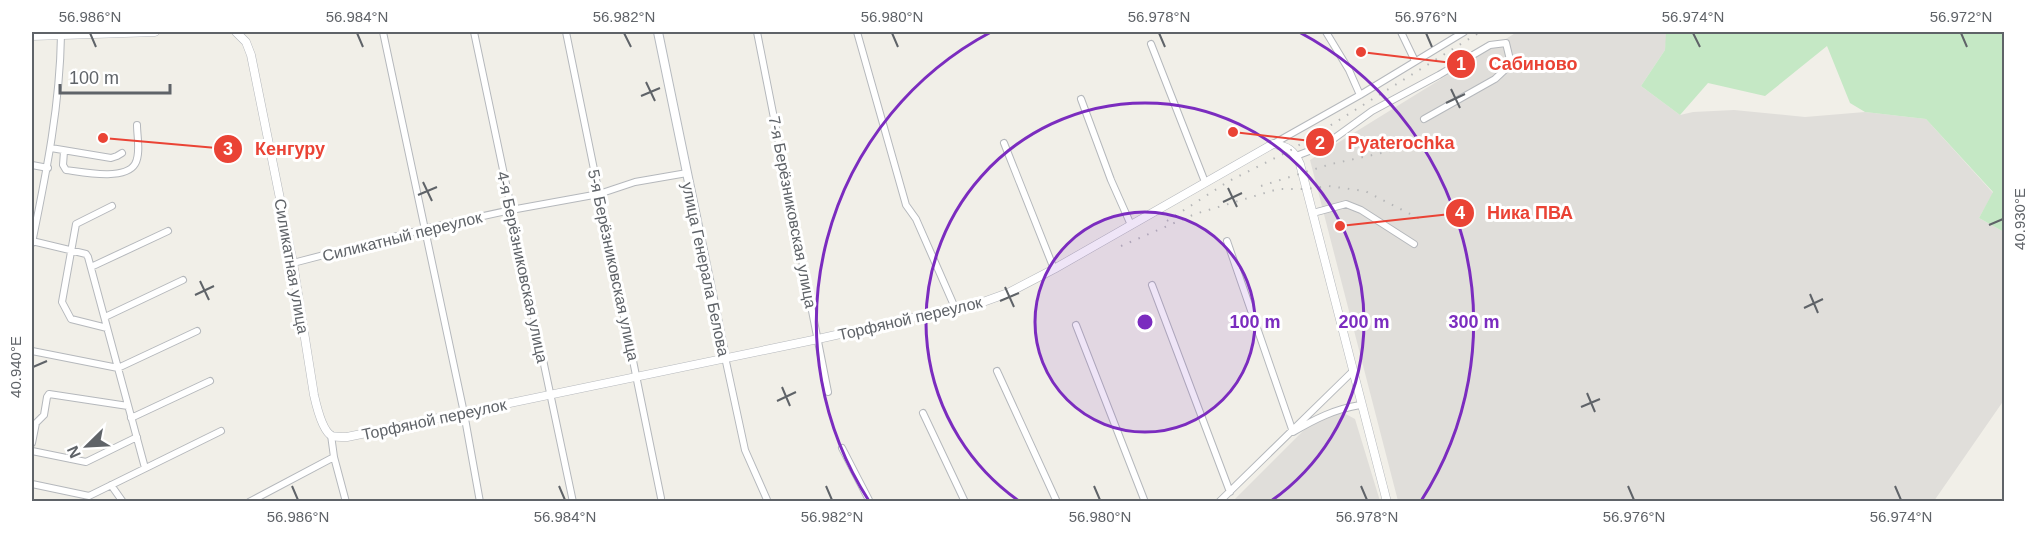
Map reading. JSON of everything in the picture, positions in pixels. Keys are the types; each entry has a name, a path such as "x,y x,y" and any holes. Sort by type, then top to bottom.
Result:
{"main road":[{"name":"улица Генерала Белова","path":"658,32 725,357"}],"street":[{"path":"32,36 155,32"},
{"name":"Силикатная улица","path":"236,32 246,42 252,56 292,263 314,395 319,415 331,435 334,457 346,501"},
{"path":"383,32 465,413 480,501"},
{"name":"4-я Берёзниковская улица","path":"474,32 573,501"},
{"name":"5-я Берёзниковская улица","path":"566,32 661,498"},
{"name":"7-я Берёзниковская улица","path":"757,32 828,392"},
{"path":"857,32 906,205 916,219 956,310"},
{"path":"1326,32 1349,70 1359,95"},
{"path":"1401,32 1415,61"},
{"name":"Торфяной переулок","path":"331,435 347,437 956,310 1008,292 1205,183 1464,32"},
{"path":"61,35 60,72 51,148 32,242 88,256 145,468"},
{"path":"1296,156 1325,145 1372,111 1490,45 1506,43 1511,64 1495,79 1424,119"},
{"path":"1151,44 1205,183"},
{"path":"1082,99 1103,158 1131,225"},
{"path":"64,150 63,165 66,170 103,174 128,170 135,165 137,159 137,125"},
{"path":"1004,143 1054,268"},
{"path":"1273,144 1284,146 1296,156 1313,213 1360,405 1387,501"},
{"path":"51,148 111,158 122,153"},
{"path":"32,165 48,168"},
{"name":"Силикатный переулок","path":"292,263 424,229 599,194 635,182 687,173"},
{"path":"1313,213 1346,204 1361,210 1414,244"},
{"path":"108,328 71,319 62,302 76,224 112,206"},
{"path":"91,267 168,231"},
{"path":"1227,241 1293,432"},
{"path":"105,317 183,280"},
{"path":"1152,285 1230,492"},
{"path":"1076,325 1144,501"},
{"path":"32,351 118,368 197,331"},
{"name":"улица Генерала Белова","path":"725,357 745,450 768,501"},
{"path":"997,370 1057,501"},
{"path":"1219,501 1293,432 1352,372"},
{"path":"131,418 210,381"},
{"path":"32,443 36,423 44,415 47,397 50,394 128,406"},
{"path":"1293,432 1341,408 1360,405"},
{"path":"923,413 965,501"},
{"path":"32,484 89,496 221,431"},
{"path":"32,451 86,462 137,437"},
{"path":"842,448 870,501"},
{"path":"249,501 334,457"},
{"path":"111,485 123,501"},
{"path":"263,494 266,501"}],"shaded area":[{"path":"1517,32 1662,32 1667,34 1665,50 1641,86 1680,115 1734,110 1805,117 1865,112 1926,119 1993,193 1979,218 2004,232 2004,400 1934,501 1398,501 1310,160"},
{"path":"1342,412 1355,419 1380,501 1232,502 1307,427 1327,416"}],"green space":[{"path":"1666,32 2004,32 2004,232 1979,218 1993,192 1926,119 1865,112 1850,103 1827,46 1765,96 1708,83 1680,115 1641,86 1665,50"}],"railway":[{"path":"1167,221 1229,181 1291,150 1480,32"},
{"path":"1261,186 1331,164 1391,151"},
{"path":"1121,246 1195,214 1278,189 1328,186 1365,191 1420,219"}],"place":[{"name":"Сабиново","path":"1361,52"},
{"name":"Pyaterochka","path":"1233,132"},
{"name":"Кенгуру","path":"103,138"},
{"name":"Ника ПВА","path":"1340,226"}]}
